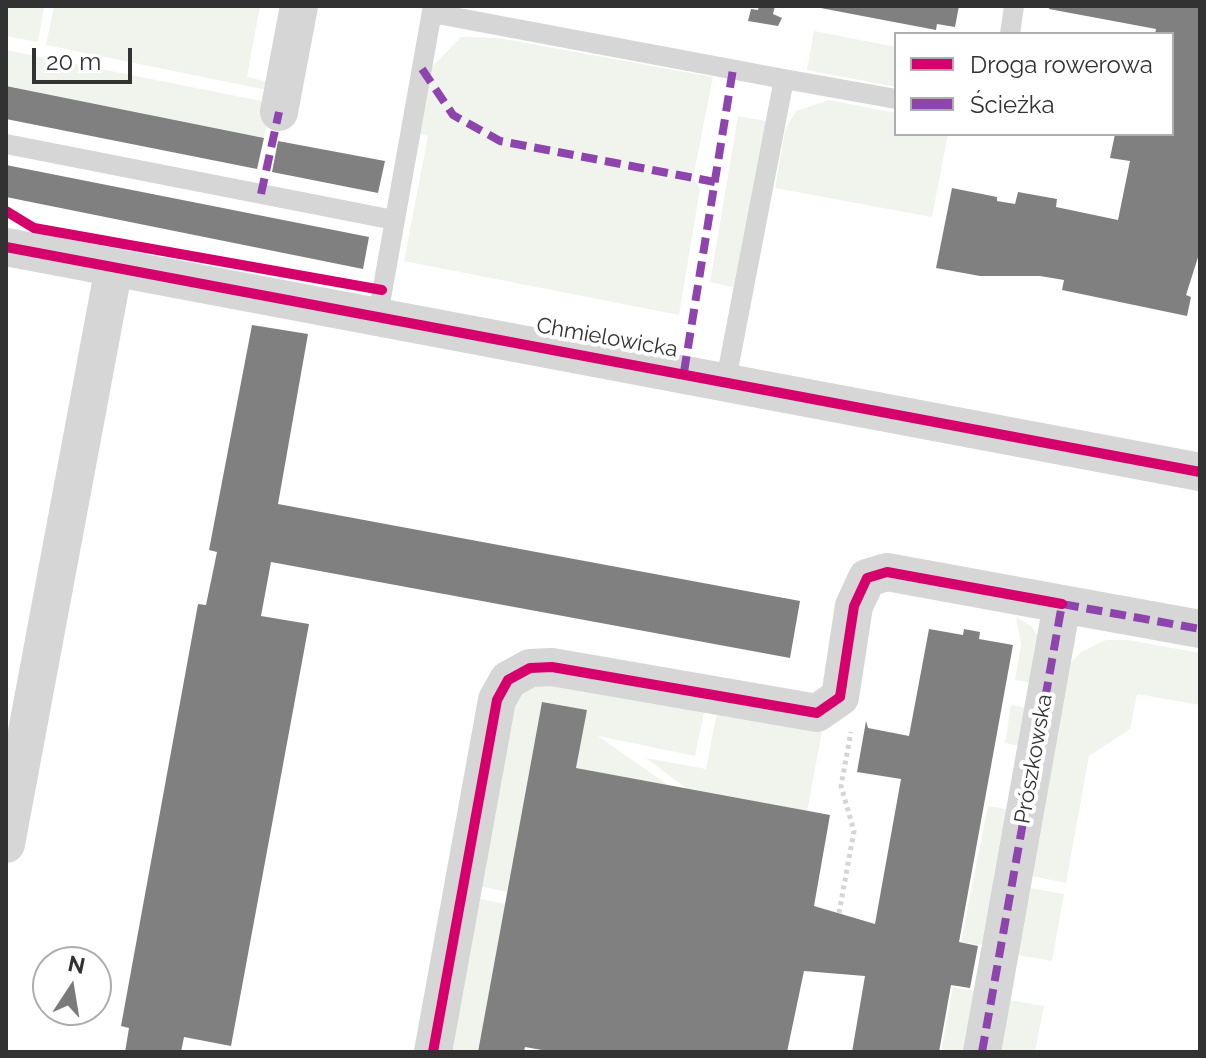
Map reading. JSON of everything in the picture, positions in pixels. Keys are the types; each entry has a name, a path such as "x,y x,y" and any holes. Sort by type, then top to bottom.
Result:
{"street":[{"path":"279,112 299,6"},
{"name":"Chmielowicka","path":"6,247 726,380 1200,472"},
{"path":"6,844 114,267"},
{"path":"433,1052 497,700 508,680 530,668 552,667 817,713 840,697 854,606 867,578 887,572 1200,629"},
{"name":"Prószkowska","path":"982,1052 1062,604"}],"lane":[{"path":"1010,32 1014,6"},
{"path":"378,315 433,9 894,99"},
{"path":"726,380 784,79"},
{"path":"6,144 394,220"}],"path":[{"path":"839,913 854,831 841,786 852,723"}],"shaded area":[{"path":"6,6 44,6 38,42 6,36"},
{"path":"54,6 260,6 247,77 272,83 272,91 46,45"},
{"path":"814,31 894,47 894,87 807,70"},
{"path":"461,37 498,38 713,77 693,178 700,189 679,315 404,261 428,136 418,133 431,68"},
{"path":"6,50 261,101 269,110 264,138 6,86"},
{"path":"829,100 894,113 894,136 948,136 932,217 775,188 785,130 796,111"},
{"path":"738,116 766,121 736,288 710,282"},
{"path":"1016,617 1032,627 1041,641 1024,747 1005,743 1011,705 1027,708 1031,683 1015,680 1021,645"},
{"path":"1106,640 1128,640 1200,653 1200,705 1137,694 1130,729 1089,756 1066,883 1027,875 1067,667 1081,652"},
{"path":"542,680 705,708 695,756 598,736 668,785 576,768 586,710 542,702 507,892 475,885 508,704"},
{"path":"717,712 822,732 807,811 686,788 646,758 706,769"},
{"path":"988,806 1011,810 989,938 979,945 961,942"},
{"path":"1024,887 1064,894 1052,961 1012,954"},
{"path":"472,897 505,904 478,1052 444,1052"},
{"path":"953,987 972,991 979,999 969,1052 941,1052"},
{"path":"1003,999 1044,1006 1035,1052 993,1052"}],"building":[{"path":"759,6 775,6 773,14 782,18 778,26 748,21 751,9 758,10"},
{"path":"810,6 959,6 955,27 937,24 936,30"},
{"path":"1050,6 1200,6 1200,251 1186,295 1191,297 1187,316 1062,290 1064,280 1040,276 980,276 936,268 952,188 1015,204 1018,192 1057,199 1056,207 1118,220 1130,161 1110,158 1115,136 1174,136 1174,32 1155,32 1156,29 1049,9"},
{"path":"6,86 264,138 257,169 6,119"},
{"path":"278,141 385,161 378,193 272,172"},
{"path":"6,165 369,237 363,269 6,197"},
{"path":"252,325 308,334 278,504 800,601 790,658 271,562 261,616 309,624 231,1046 184,1037 181,1052 125,1052 129,1028 121,1026 198,604 206,605 217,552 209,550"},
{"path":"929,629 963,635 964,629 980,632 979,639 1013,645 959,942 978,946 970,988 951,985 939,1052 852,1052 865,976 804,971 787,1052 553,1052 525,1047 524,1052 478,1052 542,702 587,710 576,768 830,815 814,906 875,924 901,779 857,772 866,721 868,728 909,736"}],"marked path":[{"path":"422,69 453,115 500,141 715,182"},
{"path":"684,372 733,69"},
{"path":"261,194 279,112"},
{"path":"982,1052 1062,604 1200,629"}],"cycle path":[{"path":"6,211 34,228 382,290"},
{"path":"6,247 1200,472"},
{"path":"433,1052 497,700 508,680 530,668 552,667 817,713 840,697 854,606 867,578 887,572 1062,604"}]}
